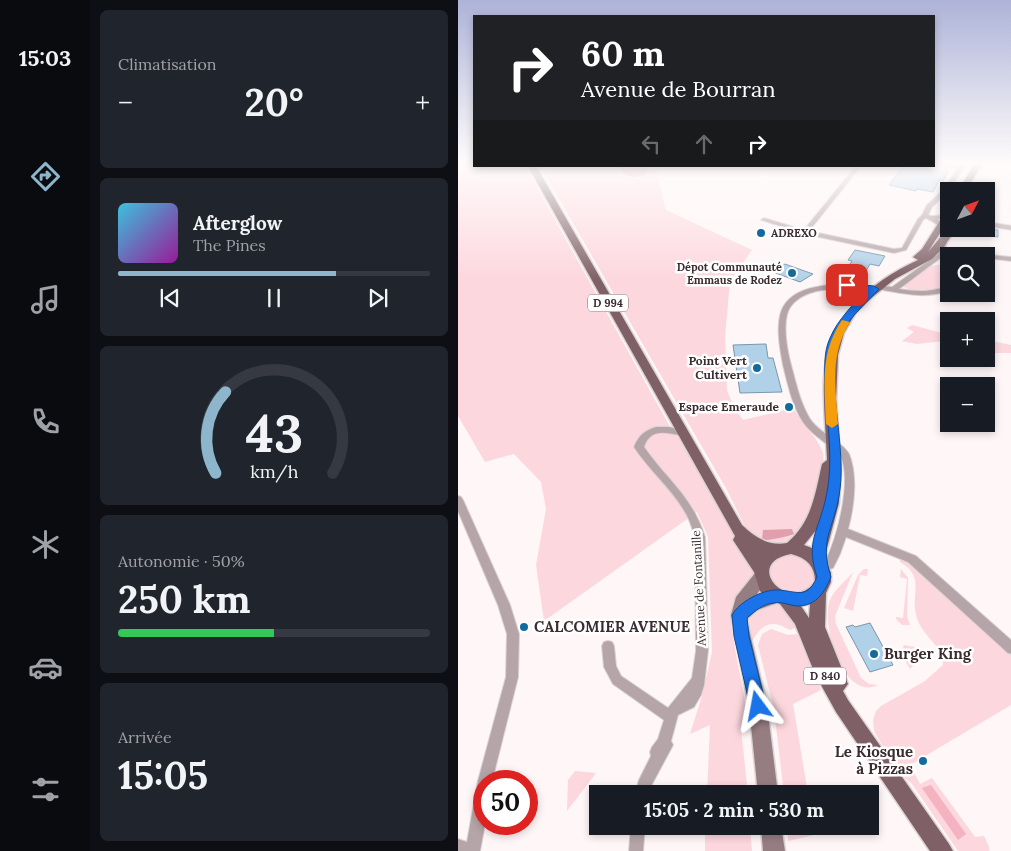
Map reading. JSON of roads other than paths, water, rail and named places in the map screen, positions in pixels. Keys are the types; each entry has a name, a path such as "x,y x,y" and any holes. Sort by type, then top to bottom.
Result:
{"main road":[{"name":"D 994","path":"552,202 738,529 752,545 764,549 786,548"},
{"path":"907,268 925,250 940,227"},
{"path":"739,615 751,605 781,598 804,599 818,590 824,577 820,564 818,545 833,496 834,447 829,381 830,360 835,338 851,312 876,288 930,256 946,238"},
{"path":"767,785 758,706 739,615 742,602 767,556 786,548 811,529 818,514 834,447"},
{"name":"D 994","path":"738,529 739,538 760,572"},
{"path":"786,548 807,551 820,564"},
{"path":"760,572 767,589 781,598"},
{"name":"D 840","path":"818,590 817,627 820,638 832,671 872,749"},
{"name":"D 840","path":"781,598 802,620 830,687 942,851"},
{"path":"772,835 774,851"}],"street":[{"path":"805,232 830,202"},
{"path":"929,217 929,206 934,202"},
{"path":"929,217 940,218"},
{"path":"764,220 805,232 894,251 904,249 912,240 918,223 929,217 940,218"},
{"path":"996,225 1012,228"},
{"path":"894,289 941,255 944,242"},
{"path":"995,257 1012,259"},
{"path":"820,564 829,565 835,555 848,503 848,478 844,453 839,448 834,447 813,428 796,399 783,347 784,314 787,305 803,293 847,285 894,289 921,294 932,294 940,291"},
{"name":"Avenue de Fontanille","path":"674,713 692,701 697,692 702,650 700,537 687,504 639,447 644,436 654,429 663,428 682,433"},
{"path":"458,500 504,605 512,634 512,677 489,770"},
{"path":"841,531 912,559 1012,649"},
{"path":"608,646 610,667 617,680 674,713 664,742 657,752 658,756 644,785"},
{"path":"458,846 473,851 476,835"},
{"path":"636,851 637,835"}],"place":[{"name":"ADREXO","path":"761,233"},
{"name":"Dépot Communauté Emmaus de Rodez","path":"792,273"},
{"name":"Point Vert Cultivert","path":"757,368"},
{"name":"Espace Emeraude","path":"789,407"},
{"name":"CALCOMIER AVENUE","path":"524,627"},
{"name":"Burger King","path":"874,654"},
{"name":"Le Kiosque à Pizzas","path":"923,761"}]}
